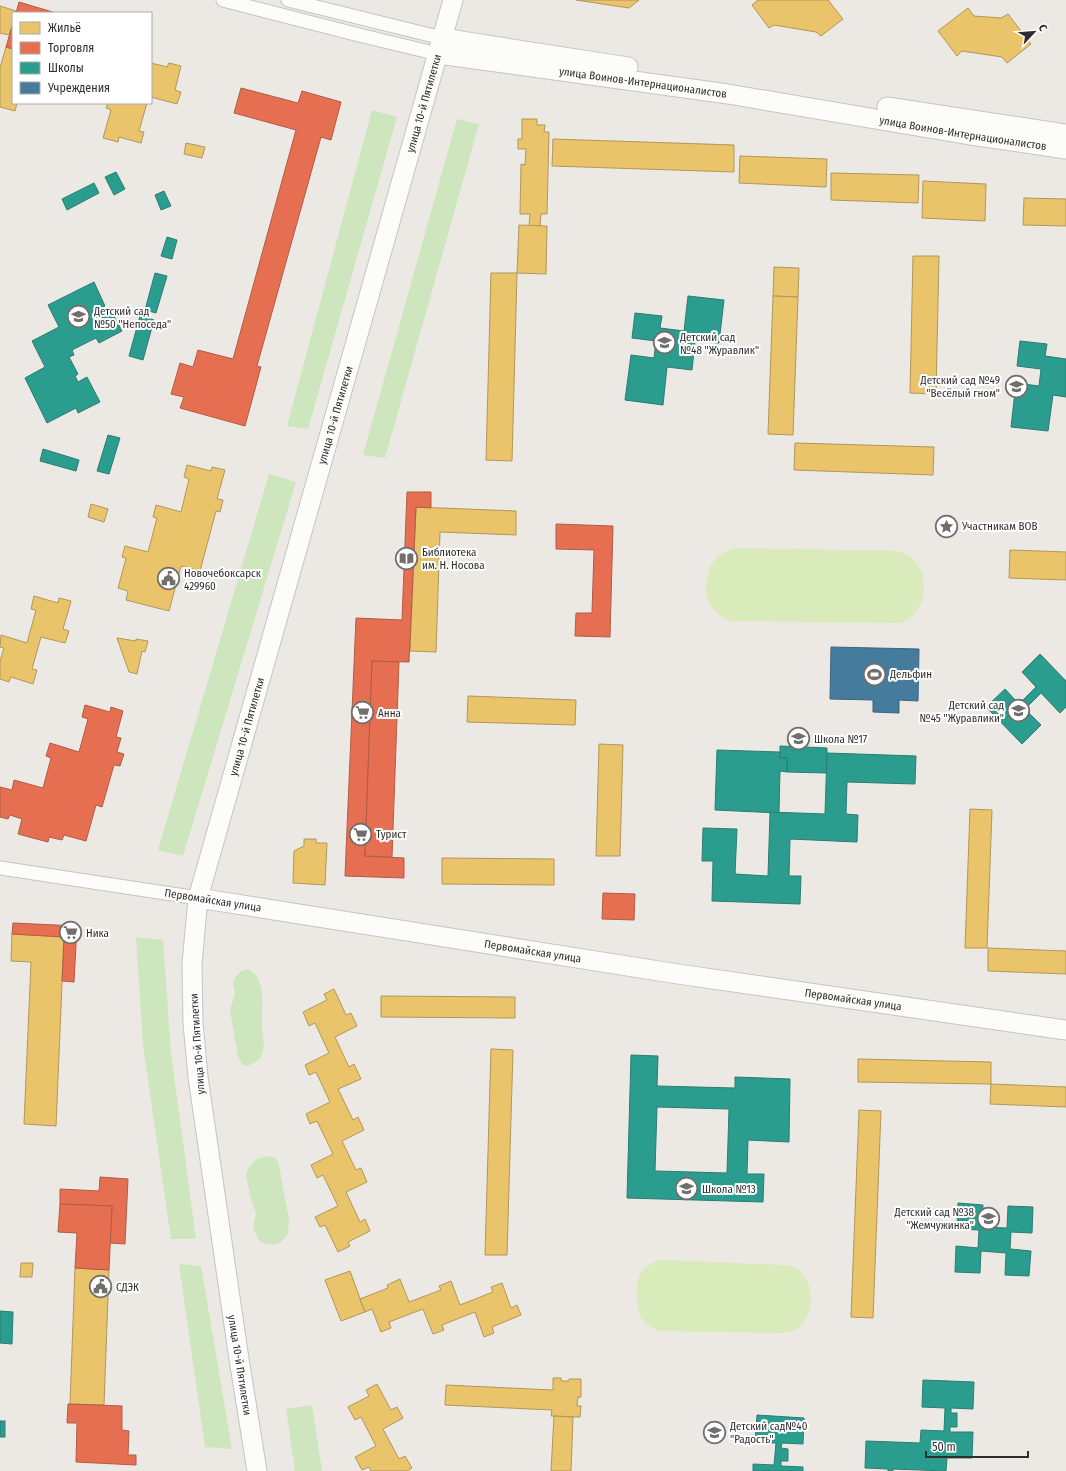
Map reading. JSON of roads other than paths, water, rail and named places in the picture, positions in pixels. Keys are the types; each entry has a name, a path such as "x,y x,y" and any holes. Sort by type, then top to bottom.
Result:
{"main road":[{"name":"улица 10-й Пятилетки","path":"258,1471 239,1359 198,1076 192,964 198,898 453,0"},
{"name":"улица Воинов-Интернационалистов","path":"440,46 728,94 1034,137 1066,148"},
{"name":"улица Воинов-Интернационалистов","path":"1034,137 1066,134"},
{"name":"Первомайская улица","path":"198,898 731,982 1066,1030"}],"street":[{"name":"улица Воинов-Интернационалистов","path":"223,0 359,35 440,46"},
{"name":"улица Воинов-Интернационалистов","path":"288,0 440,46"},
{"name":"Первомайская улица","path":"0,868 198,898"}],"place":[{"name":"Детский сад №50 \"Непоседа\"","path":"78,317"},
{"name":"Детский сад №48 \"Журавлик\"","path":"664,343"},
{"name":"Детский сад №49 \"Весёлый гном\"","path":"1016,386"},
{"name":"Участникам ВОВ","path":"946,526"},
{"name":"Библиотека им. Н. Носова","path":"407,558"},
{"name":"Новочебоксарск 429960","path":"169,579"},
{"name":"Дельфин","path":"875,674"},
{"name":"Детский сад №45 \"Журавлики\"","path":"1019,711"},
{"name":"Анна","path":"362,713"},
{"name":"Школа №17","path":"798,739"},
{"name":"Турист","path":"361,834"},
{"name":"Ника","path":"70,933"},
{"name":"Школа №13","path":"687,1189"},
{"name":"Детский сад №38 \"Жемчужинка\"","path":"989,1218"},
{"name":"СДЭК","path":"101,1287"},
{"name":"Детский сад№40 \"Радость\"","path":"715,1432"}]}
